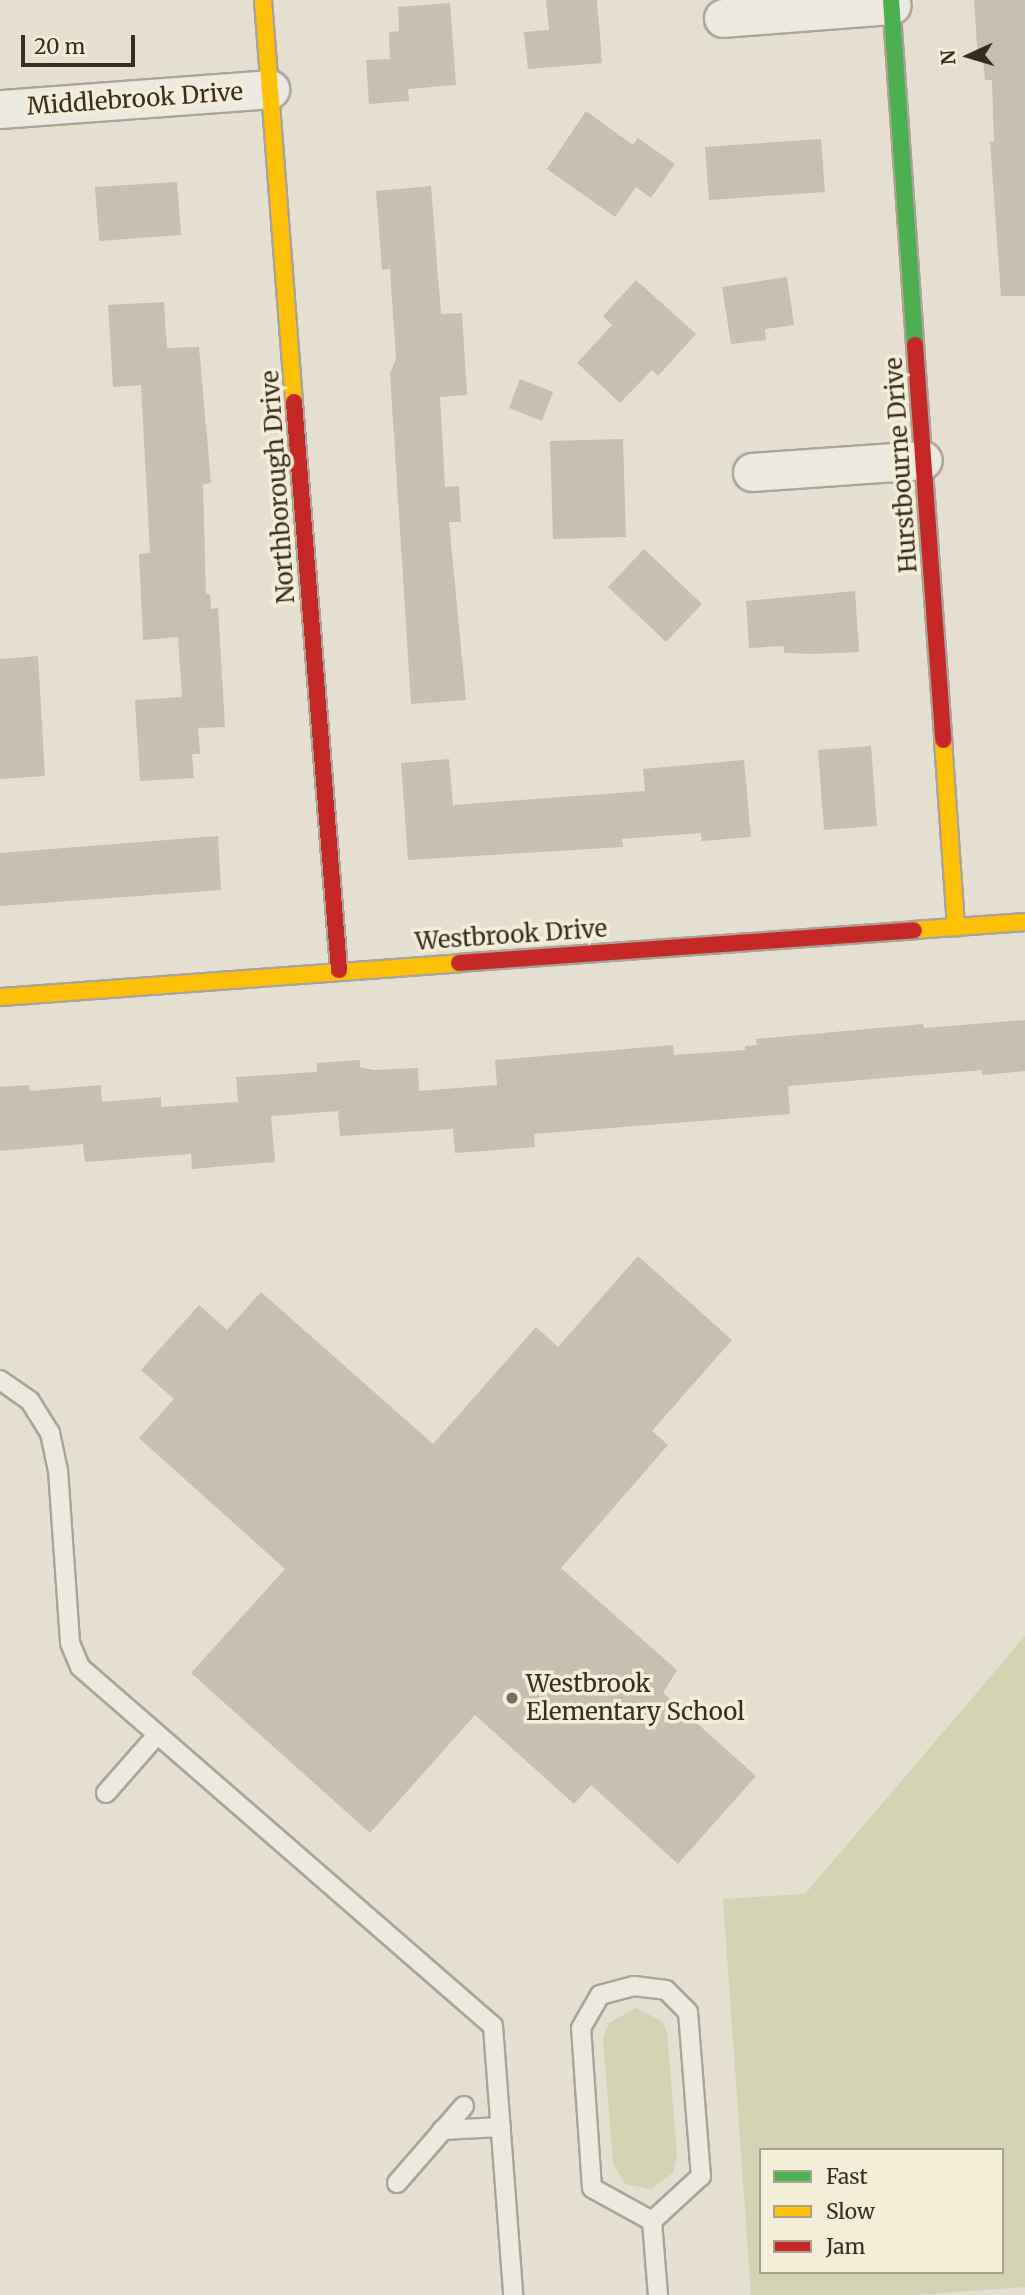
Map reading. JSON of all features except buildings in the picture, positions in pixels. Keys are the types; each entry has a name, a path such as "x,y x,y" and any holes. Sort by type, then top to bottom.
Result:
{"street":[{"name":"Northborough Drive","path":"264,0 339,970"},
{"path":"723,18 891,2"},
{"name":"Hurstbourne Drive","path":"891,2 956,928"},
{"name":"Middlebrook Drive","path":"0,109 270,89"},
{"path":"752,472 923,460"},
{"name":"Westbrook Drive","path":"0,997 339,970 1025,922"}],"lane":[{"path":"0,1380 30,1401 50,1433 58,1470 73,1655 79,1667 493,2026 513,2295"},
{"path":"106,1793 156,1736"},
{"path":"634,1986 666,1990 688,2012 701,2176 652,2221 592,2188 581,2028 600,1995 634,1986"},
{"path":"397,2183 464,2106"},
{"path":"442,2130 501,2127"},
{"path":"652,2221 658,2295"}],"green space":[{"path":"1025,1636 1025,2287 916,2295 751,2295 723,1899 805,1894"},
{"path":"636,2008 663,2022 667,2033 677,2156 673,2173 651,2189 625,2184 613,2163 603,2038 609,2023"}],"traffic: fast":[{"path":"891,0 915,345"}],"traffic: slow":[{"path":"263,0 294,402"},
{"path":"943,740 956,928"},
{"path":"914,930 1025,922"},
{"path":"0,997 459,963"}],"traffic: jam":[{"path":"915,345 943,740"},
{"path":"294,402 339,970"},
{"path":"459,963 914,930"}],"place":[{"name":"Westbrook Elementary School","path":"512,1698"}]}
